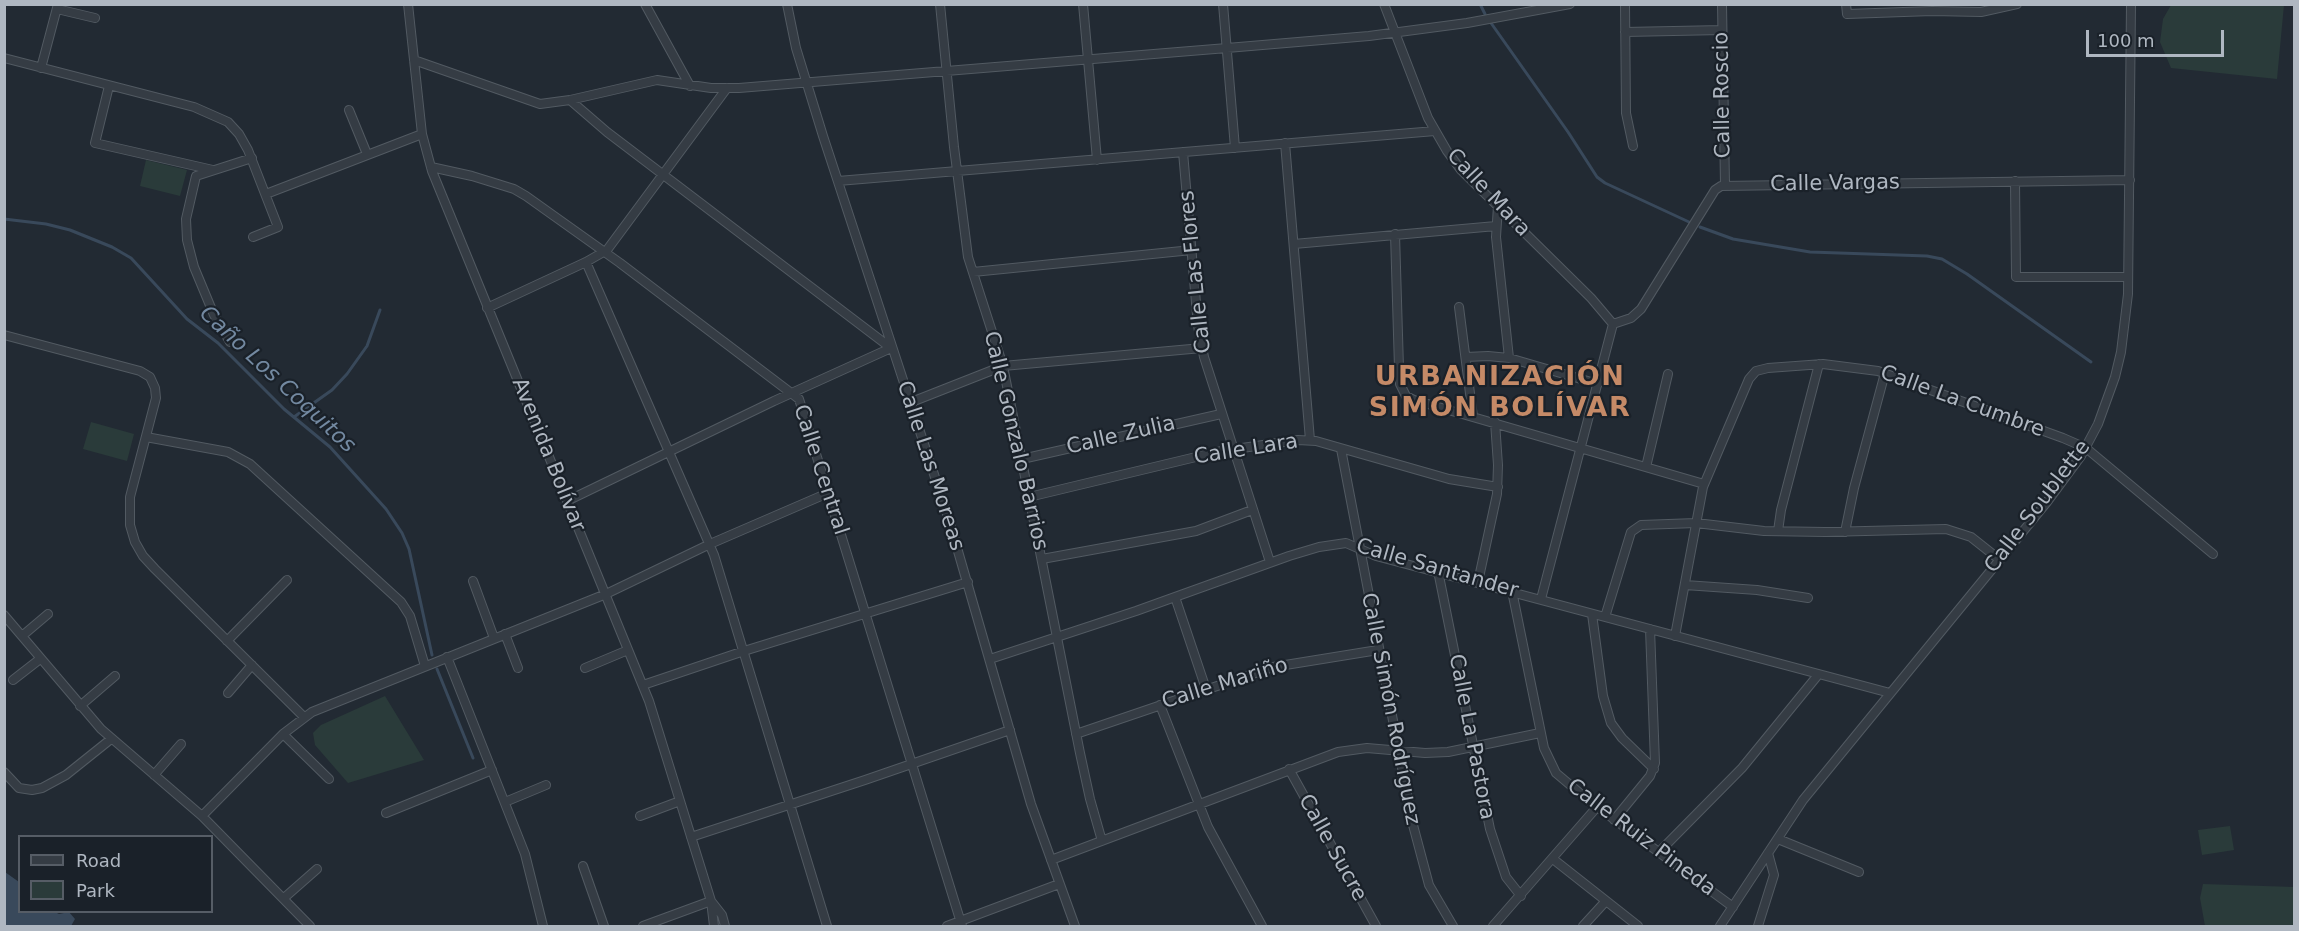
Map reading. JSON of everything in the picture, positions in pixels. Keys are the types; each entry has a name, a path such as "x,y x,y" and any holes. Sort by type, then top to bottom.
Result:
{"street":[{"name":"Avenida Bolívar","path":"408,4 422,134 431,167 643,685 711,901 714,927"},
{"path":"645,4 690,86"},
{"name":"Calle Las Moreas","path":"787,4 806,81 968,582 1031,804 1075,927"},
{"name":"Calle Gonzalo Barrios","path":"940,4 966,242 973,272 1003,366 1076,734 1102,841"},
{"path":"1083,4 1097,159"},
{"path":"1223,4 1235,148"},
{"name":"Calle Mara","path":"1384,4 1434,131 1461,170 1591,298 1613,324"},
{"path":"414,60 540,104 570,100 652,81 727,88 1227,48 1395,33 1467,23 1570,4"},
{"path":"1625,4 1626,113 1633,146"},
{"name":"Calle Roscio","path":"1722,4 1725,185"},
{"path":"1846,4 1847,14 1981,12 2017,4"},
{"name":"Calle Soublette","path":"1720,927 1824,772 2047,502 2085,448 2098,424 2115,377 2126,318 2132,4"},
{"path":"41,68 57,7 95,18"},
{"path":"1625,32 1722,30"},
{"path":"4,58 194,107 228,122 239,134 252,158 278,227 253,237"},
{"path":"109,86 95,143 213,170"},
{"path":"487,308 586,262 614,243 727,88"},
{"path":"567,501 891,348 608,132 570,100"},
{"path":"349,110 367,154"},
{"path":"838,182 957,170 1434,131"},
{"path":"266,194 422,134"},
{"path":"1285,143 1310,440"},
{"name":"Calle Las Flores","path":"1183,152 1202,348 1269,562"},
{"path":"230,342 213,315 194,267 186,232 186,219 196,176 252,158"},
{"name":"Calle Central","path":"431,167 472,176 521,192 604,251 792,393 800,402 962,924"},
{"name":"Calle Vargas","path":"1725,185 2130,180"},
{"path":"2015,181 2016,277 2128,277"},
{"path":"1541,599 1613,324 1631,318 1641,309 1715,190 1725,185"},
{"path":"1498,206 1496,226 1509,358"},
{"path":"1293,244 1496,226"},
{"path":"1395,234 1399,368 1402,389 1406,396 1413,400 1704,484"},
{"path":"973,272 1192,250"},
{"path":"586,262 710,544 826,927"},
{"path":"1459,307 1473,417"},
{"path":"4,335 145,374 153,382 156,394 129,506 130,525 135,542 143,556 304,717"},
{"path":"909,403 1003,366 1202,348"},
{"path":"1466,357 1509,358 1598,384"},
{"path":"1778,531 1781,510 1819,364"},
{"name":"Calle La Cumbre","path":"1675,636 1704,484 1732,416 1753,374 1767,368 1819,364 1852,366 1885,373 2085,448 2213,554"},
{"path":"1845,532 1854,488 1885,373"},
{"path":"1646,467 1668,374"},
{"name":"Calle Zulia","path":"1022,459 1221,414"},
{"path":"1478,582 1498,487 1495,422"},
{"path":"146,437 228,452 250,464 401,602 410,616 425,666"},
{"name":"Calle Lara","path":"1029,497 1233,450 1310,440 1449,479 1498,487"},
{"name":"Calle Simón Rodríguez","path":"1341,449 1378,650 1424,869 1435,898 1453,927"},
{"path":"202,816 283,734 304,717 338,700 606,594 710,544 828,492"},
{"path":"1042,559 1196,531 1252,510"},
{"path":"1605,617 1633,529 1645,524 1696,523 1778,531 1946,529 1971,537 2000,560"},
{"name":"Calle Santander","path":"990,659 1175,597 1269,562 1342,543 1376,556 1890,693"},
{"name":"Calle La Pastora","path":"1438,571 1495,848 1509,884 1521,896"},
{"path":"227,641 287,579"},
{"path":"473,581 494,638"},
{"path":"643,685 744,651 968,582"},
{"path":"1685,585 1757,590 1808,598"},
{"name":"Calle Ruiz Pineda","path":"1512,591 1540,733 1548,759 1556,773 1614,820 1733,907"},
{"path":"1175,597 1206,688"},
{"path":"21,636 48,614"},
{"path":"1592,614 1603,696 1611,723 1622,738 1654,769"},
{"path":"4,615 80,706 111,739 202,816 284,898 309,927"},
{"path":"1614,820 1641,789 1654,769 1650,630"},
{"path":"505,634 518,668"},
{"path":"585,668 628,650"},
{"name":"Calle Mariño","path":"1076,734 1206,688 1286,664 1378,650"},
{"path":"447,657 527,860 543,927"},
{"path":"13,680 40,659"},
{"path":"228,693 252,665"},
{"path":"1658,853 1742,768 1818,675"},
{"path":"80,706 115,676"},
{"path":"1160,705 1198,804 1217,845 1262,927"},
{"path":"691,837 1010,730"},
{"path":"1051,860 1327,755 1353,749 1448,752 1540,733"},
{"path":"283,734 329,778"},
{"path":"4,772 20,788 32,790 42,788 66,775 111,739"},
{"path":"154,775 181,744"},
{"name":"Calle Sucre","path":"1289,769 1376,927"},
{"path":"386,813 492,770"},
{"path":"505,802 546,785"},
{"path":"640,816 680,801"},
{"path":"1493,927 1597,807"},
{"path":"1778,839 1859,872"},
{"path":"1758,927 1774,875 1768,853"},
{"path":"1552,859 1638,927"},
{"path":"583,866 604,927"},
{"path":"284,898 317,869"},
{"path":"947,927 962,924 1059,884"},
{"name":"Avenida Bolívar","path":"711,901 722,915 725,927"},
{"path":"643,927 711,901"},
{"path":"1583,927 1605,902"}],"green space":[{"path":"2171,5 2284,5 2277,79 2171,68 2160,42 2163,19"},
{"path":"146,160 187,170 180,196 140,186"},
{"path":"91,422 134,434 127,461 83,449"},
{"path":"385,696 424,760 348,783 315,745 313,733 321,725"},
{"path":"2230,826 2234,850 2202,855 2198,830"},
{"path":"2203,884 2294,887 2294,926 2205,926 2200,898"}],"water":[{"path":"5,872 18,881 18,913 70,913 75,919 71,926 5,926"}],"waterway":[{"path":"1480,4 1485,14"},
{"path":"1491,23 1597,177 1605,183 1689,222"},
{"name":"Caño Los Coquitos","path":"4,219 46,224 70,230 112,247 131,258 187,319 218,343 284,409 330,447 386,509 402,533 409,549 432,655"},
{"path":"1700,227 1733,239 1810,252 1927,256 1942,259 1967,274 2091,362"},
{"path":"294,417 332,390 347,374 367,346 380,310"},
{"name":"Caño Los Coquitos","path":"437,669 473,758"}],"district":[{"name":"URBANIZACIÓN SIMÓN BOLÍVAR","path":"1500,394"}]}
